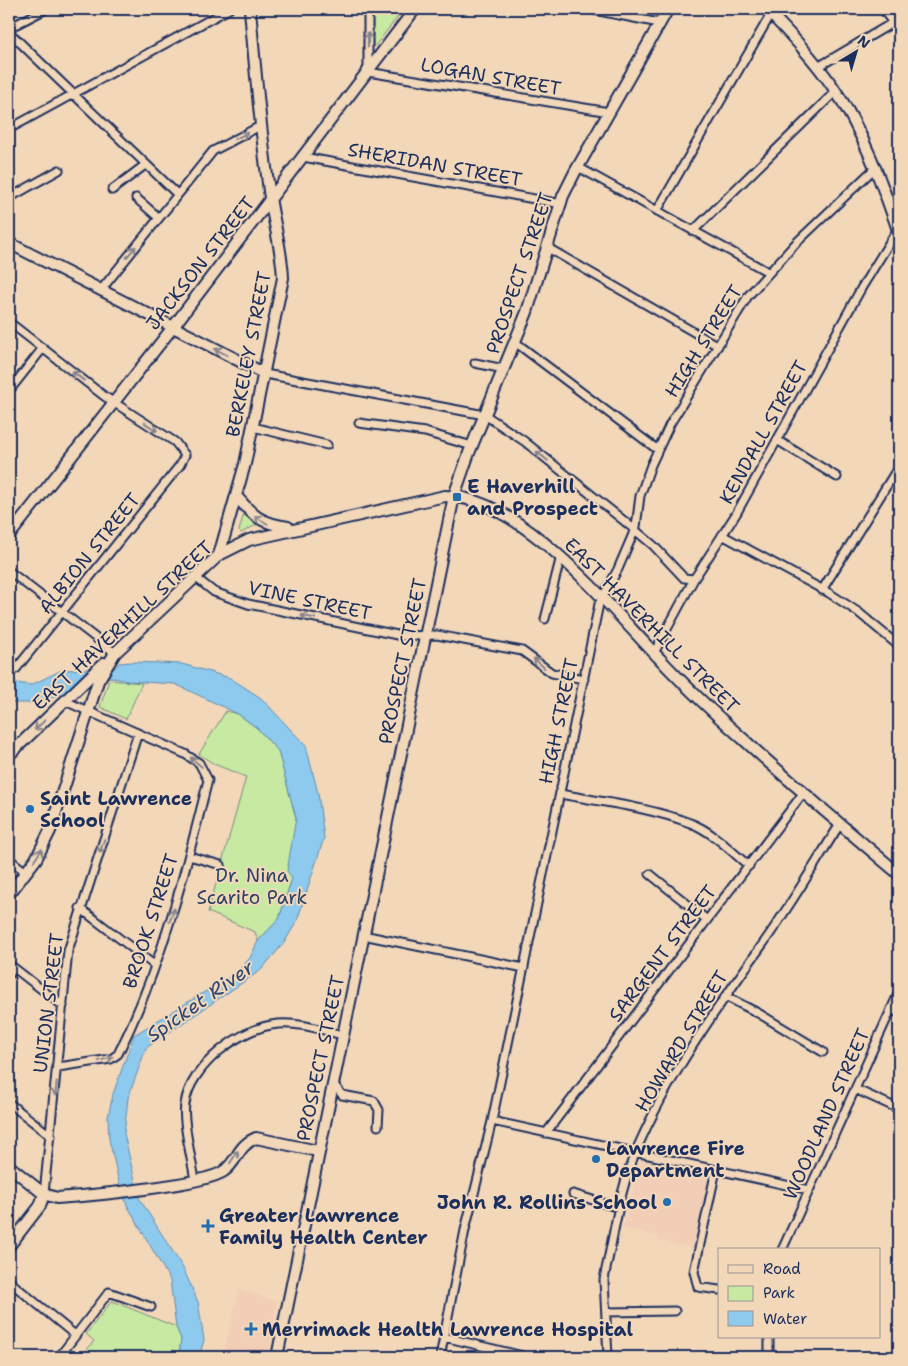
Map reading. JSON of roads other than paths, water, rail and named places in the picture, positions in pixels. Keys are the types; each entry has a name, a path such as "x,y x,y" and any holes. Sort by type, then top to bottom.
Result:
{"street":[{"path":"9,28 46,9"},
{"path":"9,129 229,9"},
{"name":"BERKELEY STREET","path":"219,555 237,497 283,278 282,259 270,200 260,126 250,9"},
{"path":"368,9 368,72"},
{"name":"JACKSON STREET","path":"9,536 173,327 415,9"},
{"path":"588,9 659,24"},
{"name":"PROSPECT STREET","path":"277,1357 332,1082 454,496 472,446 515,342 562,204 578,167 668,9"},
{"path":"883,9 896,21 899,32"},
{"path":"657,211 769,11 818,67 836,91 851,117 875,168 899,229"},
{"path":"818,67 896,21"},
{"path":"9,32 177,194"},
{"name":"LOGAN STREET","path":"368,72 609,112"},
{"path":"693,231 836,91"},
{"path":"101,290 213,151 260,126"},
{"name":"SHERIDAN STREET","path":"303,157 562,204"},
{"path":"112,190 145,164"},
{"path":"578,167 768,272"},
{"name":"HIGH STREET","path":"440,1357 465,1230 492,1121 599,604 618,569 635,530 640,496 670,424 748,296 768,272 875,168"},
{"path":"9,198 60,170"},
{"path":"136,198 159,218"},
{"name":"KENDALL STREET","path":"654,653 694,579 777,440 862,287 899,229"},
{"path":"9,244 264,374 391,396 485,415 524,441 635,530 653,545 684,578 694,579"},
{"path":"548,248 718,346"},
{"path":"9,322 113,402"},
{"path":"515,342 658,450"},
{"path":"9,391 43,348"},
{"path":"475,363 504,368"},
{"name":"ALBION STREET","path":"16,670 180,465 185,455 175,442 113,402"},
{"path":"359,423 425,432 472,446"},
{"path":"253,427 328,445"},
{"path":"777,440 837,477"},
{"path":"822,590 899,466"},
{"name":"EAST HAVERHILL STREET","path":"9,755 219,555 249,540 294,528 426,499 454,496 470,498 498,512 525,529 561,556 654,653 742,739 899,874"},
{"path":"237,497 248,510 266,524 294,528"},
{"path":"722,535 858,612 899,646"},
{"path":"545,619 561,556"},
{"path":"9,571 62,612 112,656 98,681 50,831 42,850 9,894"},
{"name":"VINE STREET","path":"195,578 214,592 248,604 402,636 437,634 522,651 552,673 584,679"},
{"name":"BROOK STREET","path":"58,1067 111,1059 118,1054 154,965 181,888 208,780 205,770 199,763 185,754 68,698"},
{"name":"UNION STREET","path":"9,1246 40,1206 44,1194 58,1067 68,950 138,733"},
{"name":"SARGENT STREET","path":"546,1133 804,792"},
{"path":"560,794 631,808 691,823 703,830 749,866"},
{"name":"HOWARD STREET","path":"608,1357 606,1269 619,1208 635,1152 672,1082 725,996 761,947 840,824"},
{"path":"189,856 221,865"},
{"path":"9,859 26,872"},
{"path":"650,874 707,920"},
{"path":"80,908 154,965"},
{"path":"363,935 524,968"},
{"path":"9,974 11,966 63,1006"},
{"name":"WOODLAND STREET","path":"783,1248 899,992"},
{"path":"725,996 758,1013 823,1052"},
{"path":"891,1009 899,1013"},
{"path":"195,1180 184,1106 187,1089 208,1061 236,1040 259,1027 280,1023 303,1025 342,1035"},
{"path":"332,1082 342,1095 374,1101 379,1110 378,1126"},
{"path":"855,1089 899,1109"},
{"path":"9,1103 50,1136"},
{"path":"492,1121 809,1190"},
{"path":"9,1166 44,1194 57,1198 195,1180 225,1171 239,1150 256,1138 318,1151"},
{"path":"716,1170 699,1245 695,1282 698,1287 718,1290"},
{"path":"573,1194 619,1208"},
{"path":"9,1281 75,1335"},
{"path":"59,1357 109,1292 151,1307"},
{"path":"606,1312 675,1310"},
{"path":"444,1337 523,1356"},
{"path":"769,1338 769,1357"}],"water":[{"name":"Spicket River","path":"119,663 182,664 230,678 261,698 306,746 318,793 324,838 297,921 284,943 261,970 146,1048 128,1098 124,1134 139,1198 183,1268 198,1302 204,1340 199,1357 179,1357 181,1339 176,1327 170,1280 127,1205 119,1182 109,1139 108,1117 113,1094 134,1035 236,973 250,958 258,941 279,919 292,878 287,871 296,818 278,751 257,728 238,714 175,684 127,681 110,677 35,703 9,703 9,682 31,685 62,670 115,668"}],"place":[{"name":"E Haverhill and Prospect","path":"457,497"},
{"name":"Saint Lawrence School","path":"30,809"},
{"name":"Lawrence Fire Department","path":"596,1159"},
{"name":"John R. Rollins School","path":"667,1202"},
{"name":"Greater Lawrence Family Health Center","path":"208,1226"},
{"name":"Merrimack Health Lawrence Hospital","path":"251,1329"}],"park label":[{"name":"Dr. Nina Scarito Park","path":"252,886"}]}
